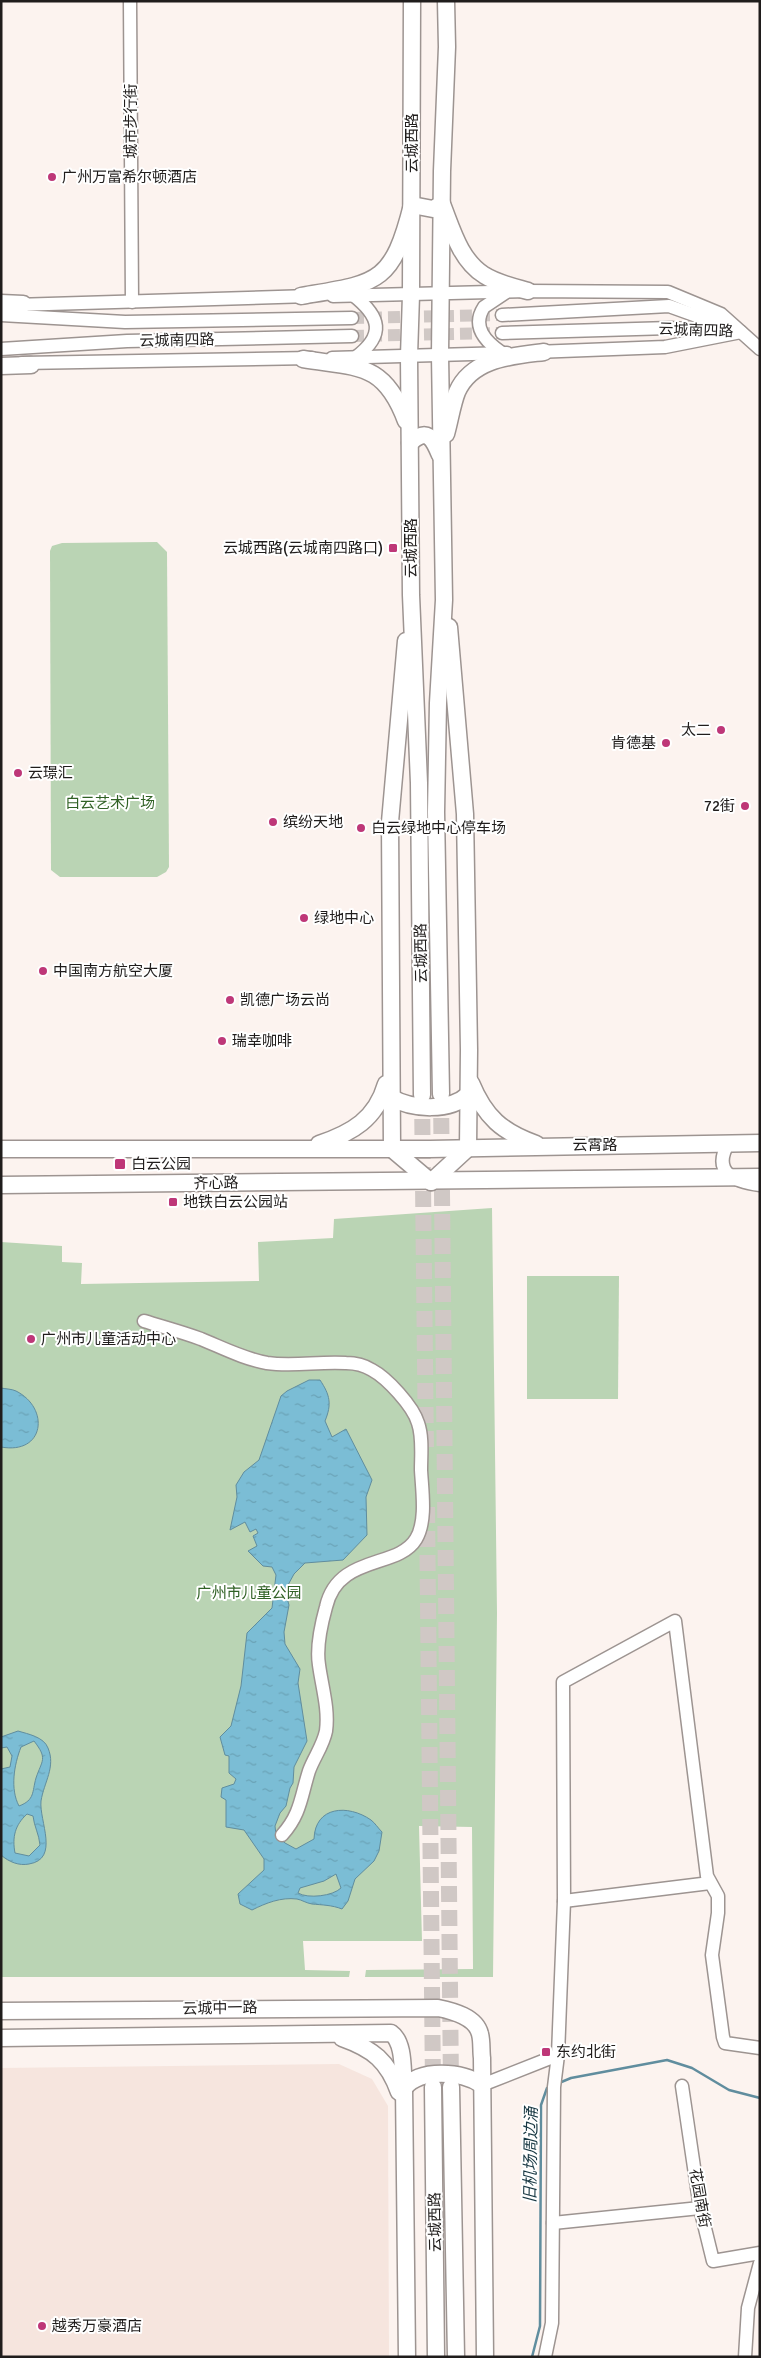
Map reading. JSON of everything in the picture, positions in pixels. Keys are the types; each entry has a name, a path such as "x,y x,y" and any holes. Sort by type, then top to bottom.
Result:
{"main road":[{"name":"云城西路","path":"441,1094 437,749 444,600 440,455 440,355 446,1"},
{"name":"云城西路","path":"411,3 412,205 409,356 411,594 419,783 422,1095"},
{"path":"301,296 358,286 378,276 394,260 403,241 412,205 433,209 442,204 460,247 475,268 493,280 528,292"},
{"path":"1,304 23,304"},
{"path":"440,455 457,393 469,375 496,360 544,352"},
{"path":"303,359 358,368 386,383 400,404 407,422 410,443"},
{"path":"1,366 31,365"},
{"path":"410,443 420,435 427,435 433,439 440,455"},
{"path":"392,1148 390,1097 390,805 411,594"},
{"path":"431,1182 468,1148 469,1077 464,794 452,649 444,600"},
{"path":"306,1148 338,1138 369,1118 381,1102 390,1072"},
{"path":"469,1077 483,1109 502,1127 539,1145 563,1146"},
{"path":"390,1097 415,1106 449,1106 456,1104 469,1094"},
{"name":"云霄路","path":"392,1148 430,1149 760,1143"},
{"path":"1,1149 392,1148 431,1182 760,1177"},
{"name":"齐心路","path":"1,1185 431,1182"},
{"path":"371,2008 371,2034"},
{"name":"云城中一路","path":"1,2011 438,2008 456,2011 470,2021 480,2032 485,2357"},
{"path":"328,2033 360,2044 382,2060 392,2072 405,2108"},
{"name":"云城中一路","path":"1,2038 390,2033 396,2037 399,2045 404,2088"},
{"path":"408,2357 404,2088 410,2081 424,2076 463,2075 482,2085"},
{"name":"云城西路","path":"433,2087 436,2357"},
{"name":"云城西路","path":"451,2087 456,2357"}],"street":[{"name":"城市步行街","path":"130,1 132,302"},
{"path":"23,304 507,292 668,292 721,314 760,349"},
{"path":"502,353 483,337 480,322 484,307 507,292"},
{"path":"353,296 371,312 376,324 373,341 356,357"},
{"name":"云城南四路","path":"502,315 669,306 740,332"},
{"name":"云城南四路","path":"1,315 125,322 352,318"},
{"name":"云城南四路","path":"502,333 670,328 740,332"},
{"path":"1,360 31,365 665,348 740,332"},
{"name":"云城南四路","path":"1,349 127,341 352,336"},
{"path":"728,1144 722,1158 722,1166 725,1173 732,1178 760,1185"},
{"path":"144,1321 267,1363 297,1365 343,1362 363,1366 380,1376 390,1385 415,1414 419,1425 421,1475 420,1531 406,1550 397,1555 358,1568 347,1576 329,1598 323,1618 318,1663 327,1712 326,1731 322,1745 310,1770 301,1806 295,1818 282,1835"},
{"path":"545,2357 552,2323 554,2087 558,2055 564,1901 563,1682 675,1621 707,1876 718,1896 718,1913 712,1955 723,2037 725,2043 760,2048"},
{"path":"564,1901 710,1883"},
{"path":"482,2085 558,2055"},
{"name":"花园南街","path":"682,2086 700,2208 713,2261 760,2253"},
{"path":"553,2223 700,2208"},
{"path":"740,2357 745,2357 748,2308 760,2263"}],"shaded area":[{"path":"339,2064 372,2079 388,2106 389,2357 1,2357 1,2068"}],"green space":[{"name":"白云艺术广场","path":"157,542 167,552 169,867 166,872 157,877 60,877 51,870 50,551 52,546 62,543"},
{"name":"广州市儿童公园","path":"492,1208 497,1613 493,1977 365,1977 366,1970 473,1969 472,1827 419,1826 422,1941 303,1941 305,1970 350,1971 349,1977 1,1977 1,1242 62,1246 62,1262 82,1263 81,1284 259,1281 258,1242 333,1238 334,1219"},
{"path":"527,1276 619,1276 618,1399 527,1399"}],"water":[{"path":"309,1380 320,1380 329,1400 329,1410 325,1421 332,1437 346,1429 372,1480 366,1497 367,1535 343,1560 305,1563 294,1574 288,1585 287,1598 289,1605 284,1632 285,1644 300,1669 298,1683 307,1741 294,1767 293,1783 286,1806 280,1813 275,1826 276,1835 296,1849 314,1839 316,1828 326,1814 343,1810 362,1815 372,1821 382,1832 379,1851 374,1861 355,1879 348,1901 342,1909 312,1904 299,1899 274,1901 252,1910 240,1904 238,1894 264,1870 264,1859 244,1830 226,1827 226,1800 221,1797 222,1788 234,1784 236,1779 229,1773 229,1756 225,1755 220,1737 231,1726 241,1686 247,1633 272,1608 276,1575 272,1567 263,1566 248,1551 257,1546 253,1536 258,1533 256,1529 250,1532 245,1522 230,1530 237,1497 236,1485 244,1472 259,1460 281,1396","holes":["336,1874 341,1888 320,1896 308,1896 298,1893 300,1888 324,1881"]},
{"path":"1,1388 16,1391 27,1399 34,1408 38,1418 38,1428 34,1437 27,1444 16,1448 1,1447"},
{"path":"18,1731 31,1735 46,1744 50,1755 49,1774 41,1801 46,1847 44,1855 38,1861 29,1864 14,1863 1,1855 1,1769 10,1767 12,1756 7,1747 1,1748 1,1737","holes":["34,1741 41,1752 42,1763 30,1798 19,1806 14,1785 16,1761 21,1747","27,1814 33,1816 40,1845 29,1856 15,1853 14,1847 17,1827"]}],"waterway":[{"name":"旧机场周边涌","path":"559,2083 571,2078 667,2060 692,2068 729,2090 760,2098"},
{"name":"旧机场周边涌","path":"532,2357 540,2326 541,2105 549,2087"}],"tunnel":[{"path":"352,318 502,315"},
{"path":"352,336 502,333"},
{"path":"441,1094 451,2087"},
{"path":"422,1095 426,1450"},
{"path":"427,1507 433,2087"}],"place":[{"name":"广州万富希尔顿酒店","path":"52,177"},
{"name":"云城西路(云城南四路口)","path":"393,548"},
{"name":"太二","path":"721,730"},
{"name":"肯德基","path":"666,743"},
{"name":"云璟汇","path":"18,773"},
{"name":"72街","path":"745,806"},
{"name":"缤纷天地","path":"273,822"},
{"name":"白云绿地中心停车场","path":"361,828"},
{"name":"绿地中心","path":"304,918"},
{"name":"中国南方航空大厦","path":"43,971"},
{"name":"凯德广场云尚","path":"230,1000"},
{"name":"瑞幸咖啡","path":"222,1041"},
{"name":"白云公园","path":"120,1164"},
{"name":"地铁白云公园站","path":"173,1202"},
{"name":"广州市儿童活动中心","path":"31,1339"},
{"name":"东约北街","path":"546,2052"},
{"name":"越秀万豪酒店","path":"42,2326"}]}
